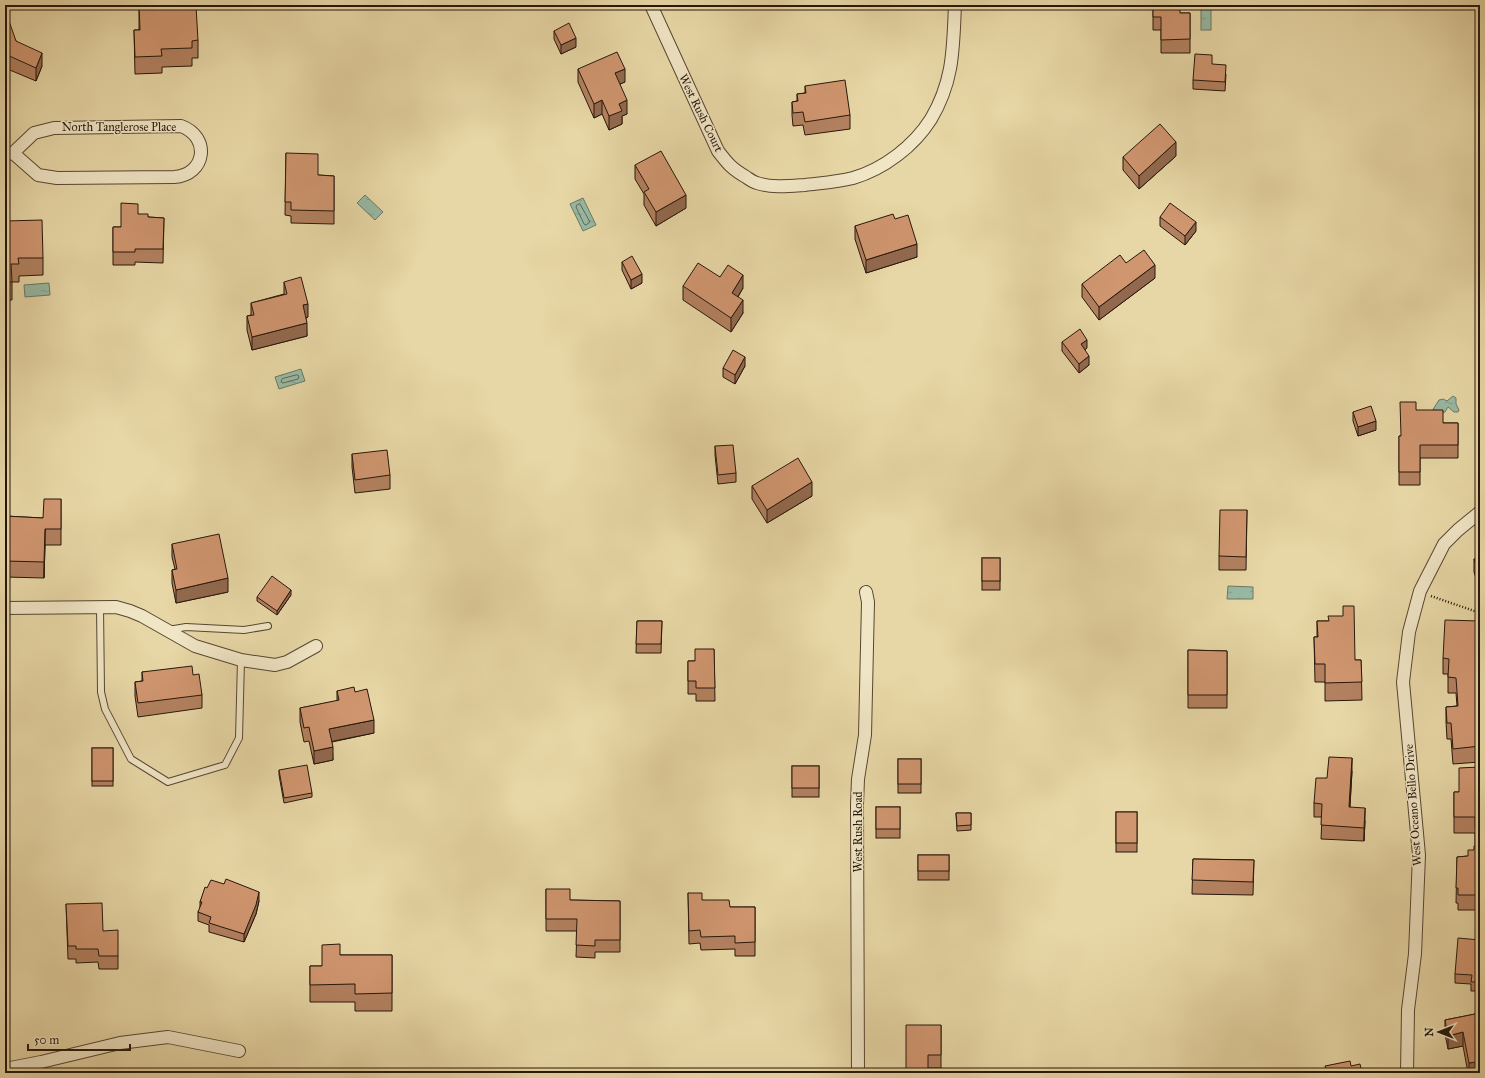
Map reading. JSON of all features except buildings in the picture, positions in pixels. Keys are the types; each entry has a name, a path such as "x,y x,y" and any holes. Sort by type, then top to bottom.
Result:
{"street":[{"name":"West Rush Court","path":"651,5 718,151 731,168 756,183 787,187 829,183 854,177 876,169 891,160 914,141 930,120 942,100 947,85 952,66 954,48 955,5"},
{"name":"North Tanglerose Place","path":"181,126 187,128 196,136 201,149 200,157 194,168 188,173 174,177 57,178 38,175 9,154 34,133 54,128 181,126"},
{"name":"West Oceano Bello Drive","path":"1407,1073 1408,1010 1415,954 1419,855 1403,682 1409,632 1420,591 1444,544 1480,512"},
{"name":"West Rush Road","path":"858,1073 857,805 858,779 865,735 868,602 866,592"},
{"path":"5,608 116,607 130,611 194,646 214,653 258,664 281,664 316,646"},
{"path":"5,1069 120,1043 168,1037 240,1050"}],"lane":[{"path":"100,607 101,692 106,709 131,759 168,782 225,765 239,738 241,660"},
{"path":"164,630 186,627 244,630 268,626"}],"path":[{"path":"1431,596 1480,614"}],"water":[{"path":"1201,5 1211,5 1211,30 1201,30"},
{"path":"365,195 383,212 375,220 357,203"},
{"path":"583,198 596,225 583,231 570,204"},
{"path":"49,283 50,295 25,297 24,285"},
{"path":"301,369 305,381 279,389 275,377"},
{"path":"1453,396 1456,398 1456,404 1459,410 1458,412 1454,412 1448,407 1445,412 1441,413 1432,411 1439,400 1443,399 1447,401"},
{"path":"1228,586 1253,587 1253,599 1227,599"}]}
